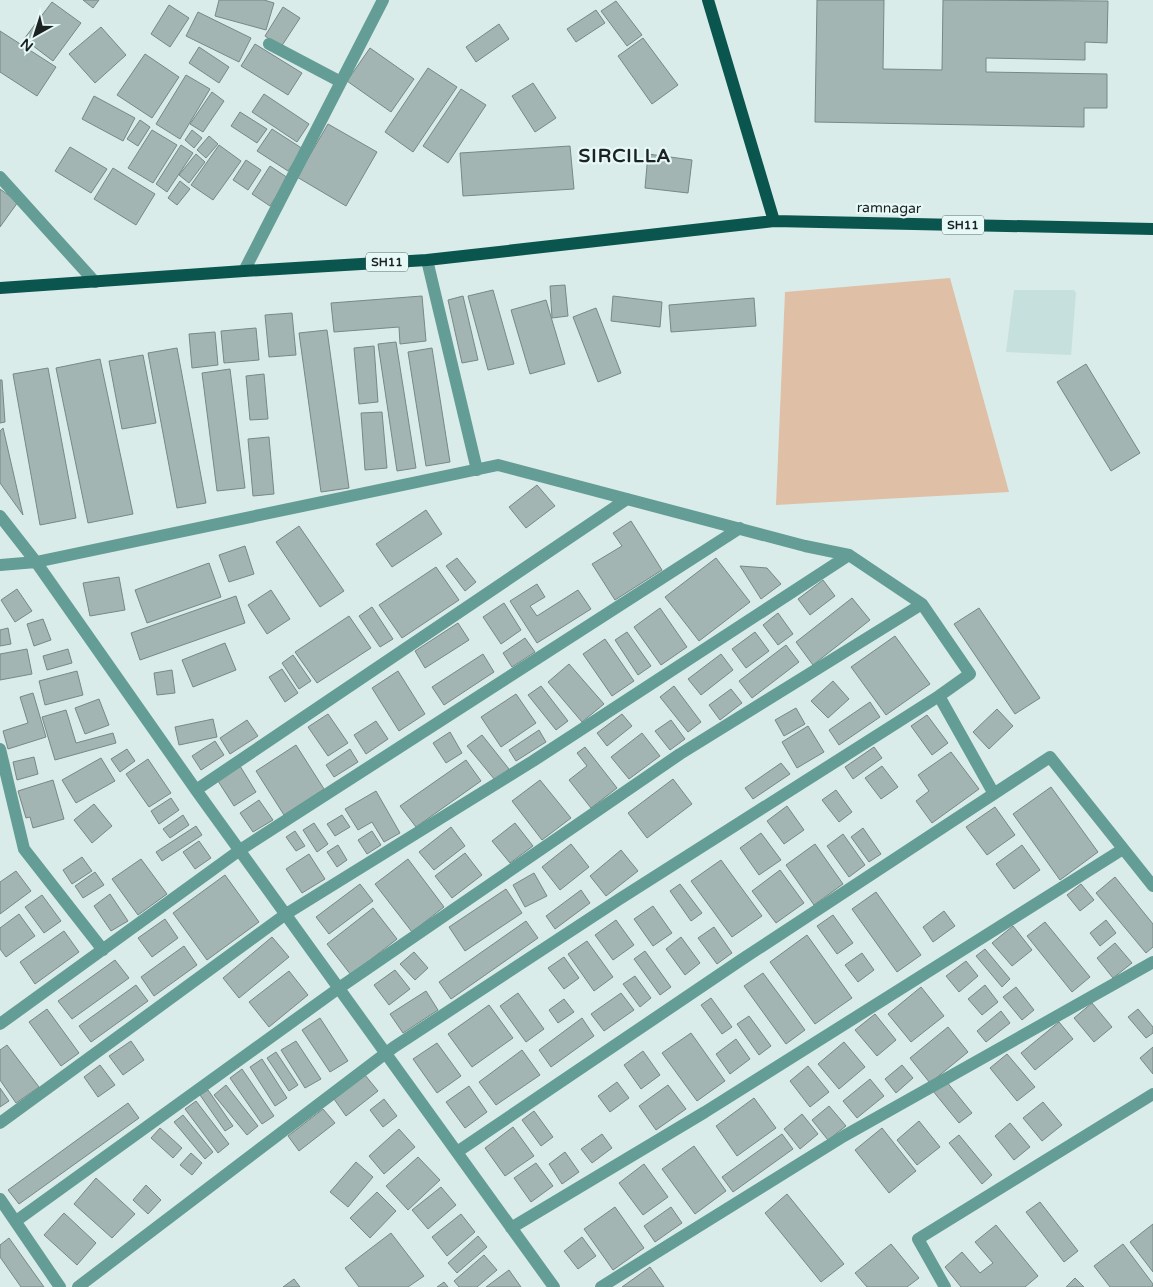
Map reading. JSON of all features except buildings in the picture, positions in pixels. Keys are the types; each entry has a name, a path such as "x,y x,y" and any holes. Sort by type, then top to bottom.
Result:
{"main road":[{"path":"708,0 774,221"},
{"name":"ramnagar","path":"774,221 1153,228"},
{"name":"SH11","path":"0,288 427,260 774,221"}],"street":[{"path":"244,271 383,0"},
{"path":"269,44 341,82"},
{"path":"0,177 95,282"},
{"path":"427,260 477,470"},
{"path":"0,565 36,562 498,466 849,555 922,604 970,674 939,696 618,900 386,1053 78,1287"},
{"path":"196,790 627,499"},
{"path":"0,516 36,562 196,790 554,1287"},
{"path":"0,1024 240,850 740,528"},
{"path":"0,1123 286,914 533,761 849,555"},
{"path":"16,1221 339,988 680,754 922,604"},
{"path":"939,696 994,794"},
{"path":"0,748 24,849 102,950"},
{"path":"457,1152 741,960 1050,757 1153,886"},
{"path":"511,1228 705,1112 1123,849"},
{"path":"601,1287 844,1136 1153,962"},
{"path":"945,1287 918,1239 1153,1094"},
{"path":"0,1199 60,1287"}],"shaded area":[{"path":"950,278 1009,492 776,505 785,292"},
{"path":"1014,290 1074,290 1076,293 1071,355 1006,352"}],"district":[{"name":"SIRCILLA","path":"625,156"}]}
